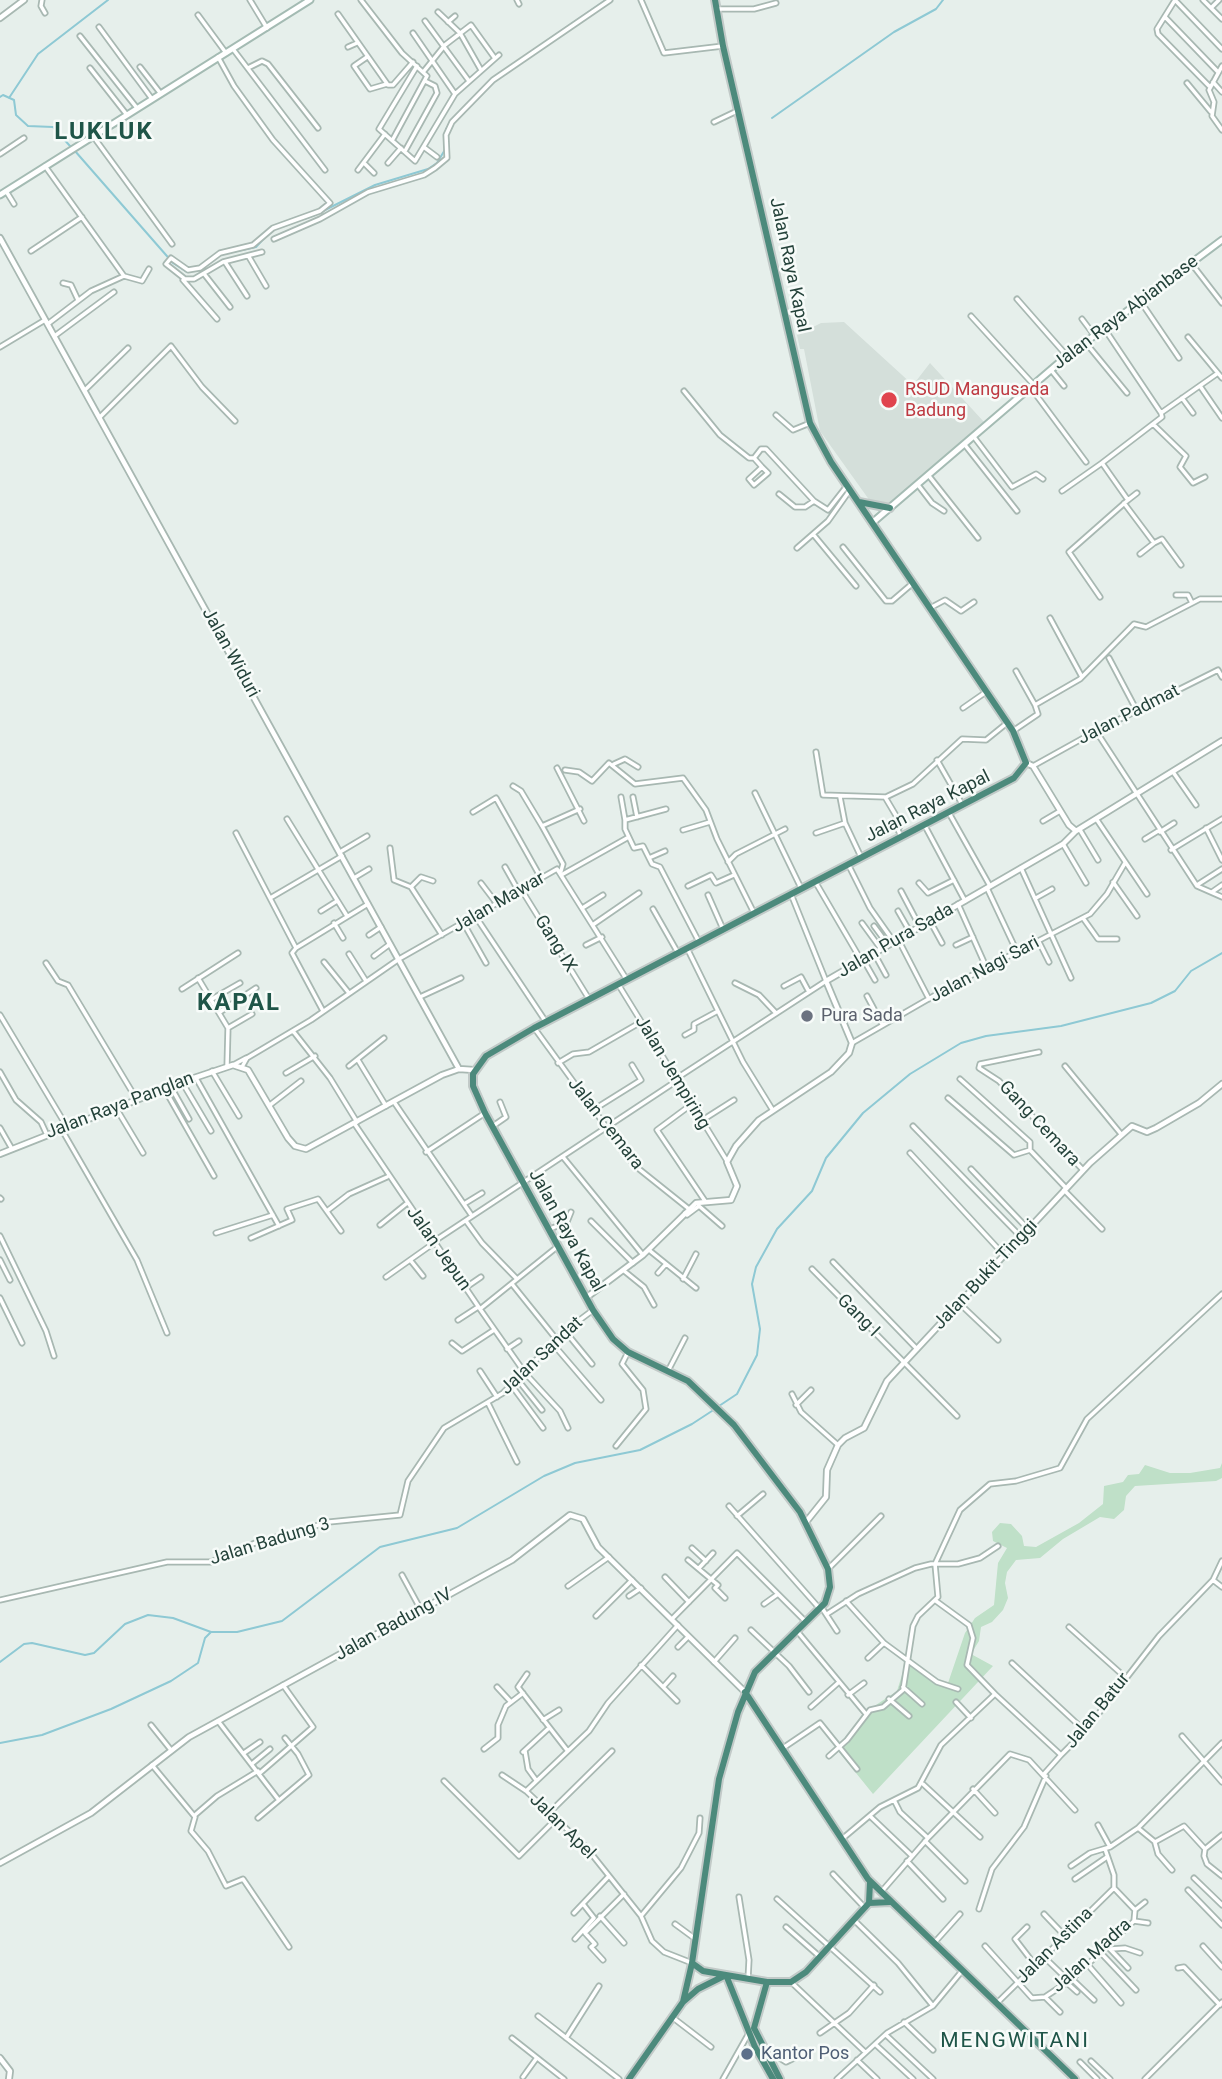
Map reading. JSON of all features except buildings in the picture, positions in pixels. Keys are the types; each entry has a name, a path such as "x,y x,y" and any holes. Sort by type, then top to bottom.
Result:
{"highway":[{"name":"Jalan Raya Kapal","path":"715,0 723,46 810,423 848,488 1010,727 1026,763 1014,778 589,999 486,1056 474,1070 473,1086 549,1230 612,1339 628,1352 669,1369 688,1381 734,1425 764,1461 806,1522 828,1569"},
{"path":"858,502 890,508"},
{"path":"683,2002 696,1939 719,1779 738,1712 755,1672 820,1608 829,1592 828,1569"},
{"path":"745,1692 757,1715 869,1880 1075,2079"},
{"path":"738,1712 748,1710 757,1715"},
{"path":"867,1906 869,1880"},
{"path":"692,1963 698,1969 726,1975 767,1982 791,1982 820,1957 867,1906 891,1902"},
{"path":"630,2079 683,2002 698,1989 726,1975"},
{"path":"726,1975 748,2033 780,2079"},
{"path":"767,1982 754,2022 763,2057 773,2079"}],"main road":[{"path":"3,193 310,0"},
{"name":"Jalan Raya Abianbase","path":"872,523 1067,356 1221,243"}],"street":[{"path":"0,18 23,0"},
{"path":"42,0 41,7 45,13"},
{"path":"250,0 267,28"},
{"path":"361,0 427,76 393,139"},
{"path":"274,239 307,225 368,192 424,175 440,164 447,158 449,127 493,80 611,0"},
{"path":"641,0 664,53 723,46"},
{"path":"1211,112 1214,102 1210,88 1158,34 1175,0 1222,49"},
{"path":"1203,0 1222,19"},
{"path":"1211,8 1219,0"},
{"path":"717,9 754,9 776,3"},
{"path":"439,12 460,33 481,71"},
{"path":"338,14 387,83 393,85 415,64"},
{"path":"198,15 226,53"},
{"path":"448,22 455,16"},
{"path":"1165,17 1218,72"},
{"path":"425,21 469,82"},
{"path":"415,64 379,126 415,161 425,148 436,121 455,94 497,56 473,26 445,46 423,72"},
{"path":"99,27 152,99"},
{"path":"413,33 433,58 455,94"},
{"path":"80,36 137,108"},
{"path":"348,47 357,43"},
{"path":"233,49 326,170"},
{"path":"217,319 166,264 171,258 185,269 195,270 220,253 253,244 271,229 328,206 330,200 273,140 234,86 218,57"},
{"path":"367,57 354,66 370,89 387,83"},
{"path":"248,68 262,61 268,64 318,128"},
{"path":"1210,88 1222,66"},
{"path":"140,67 161,94"},
{"path":"90,68 127,115"},
{"path":"388,163 403,150 437,93 435,86 425,81"},
{"path":"1213,82 1222,92"},
{"path":"1187,83 1222,130"},
{"path":"714,122 739,110"},
{"path":"358,170 385,134"},
{"path":"93,136 172,244"},
{"path":"0,154 24,138"},
{"path":"425,148 437,157"},
{"path":"365,164 374,173"},
{"path":"45,166 124,276 142,281 149,270"},
{"path":"3,193 14,204"},
{"path":"31,251 83,216"},
{"path":"303,217 307,225"},
{"name":"Jalan Widuri","path":"0,238 57,335 459,1069"},
{"path":"179,276 190,280 205,275 225,262 262,252"},
{"path":"249,257 266,286"},
{"path":"225,262 247,296"},
{"path":"1191,263 1222,303"},
{"path":"205,275 230,307"},
{"path":"0,347 124,276"},
{"path":"63,283 71,285 78,300"},
{"path":"57,335 114,292"},
{"path":"1017,299 1067,356"},
{"path":"1140,301 1179,358"},
{"path":"971,316 1032,387 1086,461"},
{"path":"1082,319 1094,335"},
{"path":"1062,491 1163,416 1104,328"},
{"path":"1188,337 1222,378"},
{"path":"1086,342 1127,393"},
{"path":"100,417 171,346 202,387 235,421"},
{"path":"86,389 128,348"},
{"path":"1051,370 1064,386"},
{"path":"1161,413 1218,373"},
{"path":"1200,386 1222,418"},
{"path":"684,391 724,439 749,458 754,458 762,467 768,474 754,485 749,480 762,467"},
{"path":"1182,398 1193,413"},
{"path":"776,415 793,430 810,423"},
{"path":"1153,424 1186,455 1180,467 1193,483 1205,477"},
{"path":"974,437 1012,487 1036,474 1044,479"},
{"path":"965,445 1017,511"},
{"path":"754,458 761,449 766,449 814,501 830,510 848,488"},
{"path":"1102,463 1154,543"},
{"path":"929,476 978,538"},
{"path":"918,485 932,503 944,510"},
{"path":"797,548 828,521 848,488"},
{"path":"1100,597 1069,552 1137,493"},
{"path":"779,494 795,507 805,507 814,501"},
{"path":"813,534 856,586"},
{"path":"1140,554 1162,538 1181,565"},
{"path":"843,547 887,601 913,583"},
{"path":"1177,596 1191,600"},
{"path":"816,752 823,795 840,799 887,800 913,784 962,739 986,740 1010,727 1082,677 1135,623 1144,628 1191,600 1222,599"},
{"path":"930,608 945,600 961,611 974,602"},
{"path":"1050,618 1082,677"},
{"path":"1109,659 1137,711"},
{"name":"Jalan Padmat","path":"1033,766 1220,669 1222,677"},
{"path":"1016,671 1037,708"},
{"path":"963,708 986,692"},
{"path":"1096,731 1196,885 1222,897"},
{"name":"Jalan Pura Sada","path":"852,1043 826,981 987,886 1022,869 1222,741"},
{"path":"565,770 579,772 591,781 608,763 625,760 638,767"},
{"path":"938,762 962,804"},
{"path":"1026,763 1033,766 1060,811 1098,860"},
{"path":"614,764 635,784 683,778 709,819 727,862 754,913"},
{"path":"557,768 584,821"},
{"path":"1173,772 1196,805"},
{"path":"513,786 521,791 542,826 564,866 562,872"},
{"path":"755,793 772,834 801,888"},
{"path":"621,797 627,838 634,849 643,846 652,864 660,867 699,942"},
{"path":"633,797 637,817"},
{"path":"473,812 495,798 541,878"},
{"path":"840,799 845,823 861,857"},
{"path":"887,800 901,824 898,830 901,836"},
{"path":"542,826 580,809"},
{"path":"624,822 666,809"},
{"path":"948,811 1018,954"},
{"path":"1042,821 1060,811"},
{"path":"287,819 347,916"},
{"path":"683,830 709,819"},
{"path":"1171,849 1222,819"},
{"path":"1097,820 1147,894"},
{"path":"816,833 845,823"},
{"path":"1145,839 1174,823"},
{"path":"924,824 965,901"},
{"path":"1206,828 1222,860"},
{"path":"727,862 734,855 785,829"},
{"path":"236,833 272,897 296,948"},
{"path":"272,897 368,836"},
{"path":"562,872 627,838"},
{"path":"1063,844 1086,883"},
{"path":"390,848 394,880 411,887 442,935"},
{"path":"649,858 665,851"},
{"path":"1117,939 1098,939 1083,918 1102,901 1125,863"},
{"path":"848,864 870,908 896,941 929,999"},
{"name":"Gang IX","path":"505,867 589,999"},
{"path":"354,878 369,869"},
{"name":"Jalan Mawar","path":"230,1066 293,1031 399,959 558,869 584,907 626,980"},
{"path":"1022,869 1030,891"},
{"path":"1022,869 1071,978"},
{"path":"1196,885 1222,869"},
{"path":"978,870 987,886"},
{"path":"688,887 710,875 716,883 734,875"},
{"path":"411,887 421,877 433,881"},
{"path":"919,883 928,893 954,880"},
{"path":"815,881 875,980"},
{"path":"1113,882 1137,916"},
{"path":"481,883 497,904"},
{"path":"1212,892 1222,885"},
{"path":"1036,898 1052,889"},
{"path":"901,891 920,927"},
{"path":"594,924 639,893"},
{"path":"386,1278 472,1216 775,1012 826,981 791,894"},
{"path":"584,907 603,895"},
{"path":"708,895 723,929"},
{"path":"321,911 337,901"},
{"path":"323,1011 292,953 334,923 368,904"},
{"path":"958,905 987,969"},
{"path":"653,909 678,953"},
{"path":"898,911 911,932"},
{"path":"476,917 546,1022"},
{"name":"Jalan Nagi Sari","path":"852,1043 882,1024 1083,918"},
{"path":"930,921 942,943"},
{"path":"334,923 343,938"},
{"path":"862,923 881,949"},
{"path":"464,924 486,963"},
{"path":"874,926 888,945"},
{"path":"369,936 381,927"},
{"path":"586,945 602,937"},
{"path":"956,945 973,937"},
{"path":"1039,941 1049,962"},
{"path":"374,956 390,944"},
{"path":"687,948 743,1062 772,1109"},
{"path":"181,989 238,953"},
{"path":"874,953 886,975"},
{"path":"349,954 366,981"},
{"path":"324,962 349,993"},
{"path":"46,963 58,981 68,985 137,1100"},
{"path":"784,986 801,977 810,992"},
{"path":"198,978 229,1028 230,1066 242,1067 251,1074 292,1143 302,1149 459,1069 474,1070"},
{"path":"420,997 461,978"},
{"path":"212,999 240,983"},
{"path":"735,983 759,995 775,1012"},
{"name":"Jalan Jempiring","path":"618,984 727,1162"},
{"path":"220,1012 257,988"},
{"path":"867,996 882,1024"},
{"path":"685,1035 694,1030 694,1024 719,1012"},
{"path":"229,1028 252,1014"},
{"path":"0,1015 137,1260 167,1333"},
{"path":"558,1063 573,1054 589,1052 641,1021"},
{"name":"Jalan Cemara","path":"534,1028 637,1168 687,1211"},
{"name":"Jalan Jepun","path":"293,1031 315,1056 387,1177 525,1373 560,1411 568,1428"},
{"path":"349,1066 384,1038"},
{"path":"587,1297 633,1263 687,1211 705,1201 726,1203 733,1198 737,1186 727,1162 743,1138 772,1109 831,1072 849,1053 852,1043"},
{"name":"Gang Cemara","path":"1039,1052 980,1064 979,1068 999,1081 1083,1170"},
{"path":"286,1073 315,1056"},
{"path":"242,1067 247,1058"},
{"path":"358,1060 386,1106"},
{"path":"593,1110 641,1080 632,1065"},
{"name":"Jalan Raya Panglan","path":"0,1154 195,1077 230,1066"},
{"path":"1065,1066 1121,1134 1134,1125 1147,1132 1156,1128 1199,1103 1222,1084"},
{"path":"212,1071 239,1116"},
{"path":"0,1072 16,1100 41,1122 47,1135"},
{"path":"195,1077 279,1226"},
{"path":"960,1079 1030,1142 1030,1150 1102,1229"},
{"path":"270,1105 301,1081"},
{"path":"182,1082 211,1131"},
{"path":"167,1088 189,1119"},
{"path":"167,1088 214,1176"},
{"path":"948,1098 1014,1155 1030,1150"},
{"path":"701,1121 734,1100"},
{"path":"394,1102 472,1216"},
{"path":"493,1127 506,1118 500,1102"},
{"path":"692,1104 657,1130 705,1201"},
{"path":"117,1108 143,1153"},
{"path":"426,1152 485,1113"},
{"path":"913,1126 1021,1237"},
{"path":"0,1128 12,1149"},
{"name":"Jalan Bukit Tinggi","path":"838,1445 845,1438 864,1429 882,1388 1065,1189 1121,1134"},
{"path":"910,1153 1004,1255"},
{"path":"563,1157 642,1255"},
{"path":"971,1169 1028,1229"},
{"path":"327,1211 349,1194 387,1177"},
{"path":"464,1204 482,1193"},
{"path":"251,1238 292,1220 287,1209 318,1199 341,1231"},
{"path":"380,1225 406,1204"},
{"path":"687,1211 687,1216 699,1206 722,1226"},
{"path":"549,1230 567,1222 571,1212"},
{"path":"216,1233 237,1229 273,1215"},
{"path":"466,1221 482,1243 517,1279"},
{"path":"591,1221 633,1263"},
{"path":"0,1236 46,1331 54,1356"},
{"path":"458,1320 479,1308 558,1246"},
{"path":"648,1250 696,1288"},
{"path":"683,1279 696,1254"},
{"path":"0,1260 10,1280"},
{"path":"411,1260 423,1276"},
{"path":"833,1262 917,1349"},
{"path":"658,1273 666,1265"},
{"name":"Gang I","path":"811,1269 957,1416"},
{"path":"624,1270 644,1287 654,1305"},
{"path":"465,1288 481,1277"},
{"path":"511,1284 557,1339"},
{"path":"829,1756 841,1747 866,1714 874,1707 882,1707 903,1687 913,1626 922,1612 936,1601 939,1589 935,1564 954,1520 967,1502 990,1484 1016,1481 1060,1468 1087,1419 1222,1294"},
{"path":"0,1298 22,1343"},
{"path":"960,1304 998,1340"},
{"name":"Jalan Sandat","path":"420,1461 449,1423 498,1397 565,1331 593,1310"},
{"path":"452,1343 460,1352 494,1330"},
{"path":"565,1331 592,1364"},
{"path":"669,1369 685,1338"},
{"path":"508,1349 519,1341"},
{"path":"553,1344 601,1400"},
{"path":"616,1446 638,1423 646,1409 643,1390 622,1364 628,1352"},
{"path":"480,1371 498,1397"},
{"path":"518,1380 542,1410"},
{"path":"512,1386 543,1428"},
{"path":"796,1405 811,1390"},
{"path":"792,1394 796,1405 838,1445 827,1470 826,1497 806,1522"},
{"path":"488,1403 517,1462"},
{"name":"Jalan Badung 3","path":"0,1600 167,1562 211,1562 255,1543 329,1522 400,1515 404,1491 420,1461"},
{"path":"737,1516 763,1493"},
{"path":"729,1506 827,1614 837,1631"},
{"name":"Jalan Badung IV","path":"0,1863 91,1813 171,1750 218,1721 512,1560 545,1538 566,1517 578,1516 585,1522 592,1538 609,1557 745,1692"},
{"path":"828,1569 881,1516"},
{"path":"827,1614 846,1601 907,1572 935,1564 951,1566 980,1558 998,1546"},
{"path":"692,1548 706,1561"},
{"path":"699,1568 713,1553"},
{"path":"673,1618 737,1553 806,1622"},
{"path":"568,1586 609,1557"},
{"path":"688,1560 712,1579 718,1585 715,1588 726,1598"},
{"name":"Jalan Batur","path":"936,1601 969,1625 973,1633 967,1665 1061,1755 1085,1731 1125,1678 1213,1580 1222,1561"},
{"path":"402,1576 421,1610"},
{"path":"665,1577 689,1602"},
{"path":"596,1616 632,1580"},
{"path":"1213,1580 1222,1587"},
{"path":"629,1596 640,1588"},
{"path":"764,1604 778,1594"},
{"path":"846,1601 884,1643 937,1682 958,1689"},
{"name":"Jalan Apel","path":"679,1624 641,1665 589,1731 526,1791 586,1847 641,1916 646,1933 653,1943 664,1952 692,1963"},
{"path":"1069,1628 1125,1678"},
{"path":"751,1630 775,1652 809,1692"},
{"path":"797,1631 866,1714"},
{"path":"678,1647 690,1635"},
{"path":"714,1662 735,1639"},
{"path":"868,1658 884,1643"},
{"path":"1012,1663 1085,1731"},
{"path":"641,1665 677,1701"},
{"path":"527,1674 518,1686 568,1751"},
{"path":"664,1686 673,1676"},
{"path":"811,1707 838,1683"},
{"path":"848,1695 864,1683"},
{"path":"284,1685 313,1727 259,1772 217,1796 194,1816 191,1831 208,1851 226,1886 243,1879 289,1947"},
{"path":"497,1687 510,1701"},
{"path":"903,1687 922,1704"},
{"path":"842,1839 870,1816 894,1800 909,1794 922,1783 937,1749 995,1694"},
{"path":"484,1749 498,1738 502,1713 510,1701 524,1695"},
{"path":"889,1699 909,1716"},
{"path":"956,1702 971,1718"},
{"path":"543,1720 559,1710"},
{"path":"218,1721 253,1763 278,1799"},
{"path":"782,1749 820,1723 857,1769"},
{"path":"151,1725 171,1750"},
{"path":"536,1780 528,1769 524,1750 549,1728"},
{"path":"1182,1736 1222,1782"},
{"path":"258,1818 309,1775 285,1738"},
{"path":"244,1753 260,1742"},
{"path":"1071,1866 1090,1853 1107,1848 1138,1828 1222,1743"},
{"path":"253,1763 270,1749"},
{"path":"548,1814 612,1751"},
{"path":"881,1893 973,1789 1010,1754 1023,1756 1045,1775 1075,1810"},
{"path":"979,1909 992,1869 1024,1826 1045,1775 1061,1755"},
{"path":"152,1765 194,1816"},
{"path":"502,1776 526,1791"},
{"path":"444,1781 519,1856 555,1819"},
{"path":"922,1783 980,1837"},
{"path":"973,1789 995,1812"},
{"path":"894,1800 900,1812 965,1881"},
{"path":"870,1816 912,1856"},
{"path":"641,1916 681,1868 699,1833 700,1818"},
{"path":"1098,1825 1114,1875 1114,1888"},
{"path":"1154,1842 1184,1826 1205,1849 1205,1860 1222,1876"},
{"path":"1138,1828 1154,1842 1158,1854 1172,1870"},
{"path":"1205,1849 1222,1835"},
{"path":"1075,1879 1107,1857"},
{"path":"907,1861 943,1899"},
{"path":"833,1874 867,1906"},
{"path":"574,1913 609,1876"},
{"path":"1194,1878 1222,1905"},
{"name":"Jalan Madra","path":"1018,1983 1032,1998 1045,1997 1070,1981 1109,1948 1134,1922 1135,1910 1114,1888"},
{"name":"Jalan Astina","path":"996,2004 1114,1888"},
{"path":"1188,1890 1222,1925"},
{"path":"603,1959 591,1947 595,1944 585,1933 624,1894"},
{"path":"739,1897 749,1960 748,1979"},
{"path":"777,1899 880,1992"},
{"path":"1135,1910 1145,1902"},
{"path":"575,1939 594,1918 583,1904"},
{"path":"933,1943 960,1914"},
{"path":"1044,1914 1064,1935"},
{"path":"600,1916 624,1942"},
{"path":"851,1921 898,1963 933,2006"},
{"path":"1134,1922 1149,1923"},
{"path":"675,1924 696,1939"},
{"path":"786,1927 820,1957"},
{"path":"1027,1927 1015,1939 1035,1965"},
{"path":"985,1946 1018,1983"},
{"path":"1203,1946 1222,1967"},
{"path":"1109,1948 1125,1948 1140,1953"},
{"path":"1109,1948 1128,1968"},
{"path":"1101,1953 1136,1990"},
{"path":"1043,1956 1094,2000"},
{"path":"1088,1965 1121,2003"},
{"path":"1145,2079 1221,2004 1187,1969 1183,1966 1178,1968"},
{"path":"839,2078 885,2035 933,2006 962,1971"},
{"path":"1070,1981 1077,1992"},
{"path":"791,1982 865,2052"},
{"path":"820,2034 849,2013 874,1985"},
{"path":"566,2038 600,1986"},
{"path":"1045,1997 1060,2012"},
{"path":"538,2016 619,2079"},
{"path":"672,2017 711,2047"},
{"path":"904,2022 933,2050"},
{"path":"723,2079 748,2033"},
{"path":"885,2035 933,2079"},
{"path":"512,2038 564,2079"},
{"path":"875,2044 913,2079"},
{"path":"763,2057 772,2054 789,2062 798,2056"},
{"path":"0,2058 9,2067 9,2079"},
{"path":"523,2077 536,2059"},
{"path":"857,2060 877,2079"},
{"path":"1091,2060 1110,2079"},
{"path":"1080,2062 1097,2079"}],"shaded area":[{"name":"RSUD Mangusada Badung","path":"844,322 913,385 930,363 984,422 890,506 870,501 820,431 804,349 800,349 797,335 821,323"}],"green space":[{"path":"1222,1463 1222,1478 1216,1481 1135,1486 1126,1496 1124,1510 1114,1519 1100,1517 1063,1539 1040,1558 1016,1560 1007,1572 1005,1583 1008,1598 1003,1610 992,1622 981,1627 979,1641 971,1654 993,1666 873,1794 839,1752 873,1707 897,1691 907,1659 947,1686 965,1633 975,1618 994,1605 998,1563 1007,1548 993,1541 992,1532 1000,1523 1011,1524 1022,1536 1024,1546 1036,1547 1079,1523 1103,1504 1104,1486 1123,1482 1128,1475 1139,1474 1145,1465 1170,1473 1190,1473 1220,1468"}],"waterway":[{"path":"9,98 38,54 108,0"},
{"path":"496,76 606,0"},
{"path":"772,118 894,32 936,9 943,0"},
{"path":"0,97 3,95 14,100 16,115 28,126 53,127 70,146"},
{"path":"446,129 459,112"},
{"path":"323,211 375,185 428,169 437,163 446,148"},
{"path":"75,151 173,263 187,272 201,269"},
{"path":"304,219 315,215"},
{"path":"223,254 256,247 267,235"},
{"path":"719,1406 737,1394 757,1355 760,1329 752,1284 756,1267 777,1229 812,1191 826,1158 863,1113 910,1074 961,1043 986,1036 1061,1026 1151,1003 1175,991 1191,971 1222,953"},
{"path":"0,1662 24,1644 32,1643 85,1655 94,1653 125,1624 148,1615 173,1618 211,1632 237,1632 282,1621 380,1547 457,1528 544,1476 575,1463 640,1450 692,1424 715,1409"},
{"path":"0,1743 42,1735 111,1709 171,1681 198,1663 205,1638 211,1632"}],"place":[{"name":"RSUD Mangusada Badung","path":"889,400"},
{"name":"Pura Sada","path":"807,1016"},
{"name":"Kantor Pos","path":"747,2054"}],"district":[{"name":"LUKLUK","path":"104,133"},
{"name":"KAPAL","path":"239,1004"},
{"name":"MENGWITANI","path":"1015,2042"}]}
